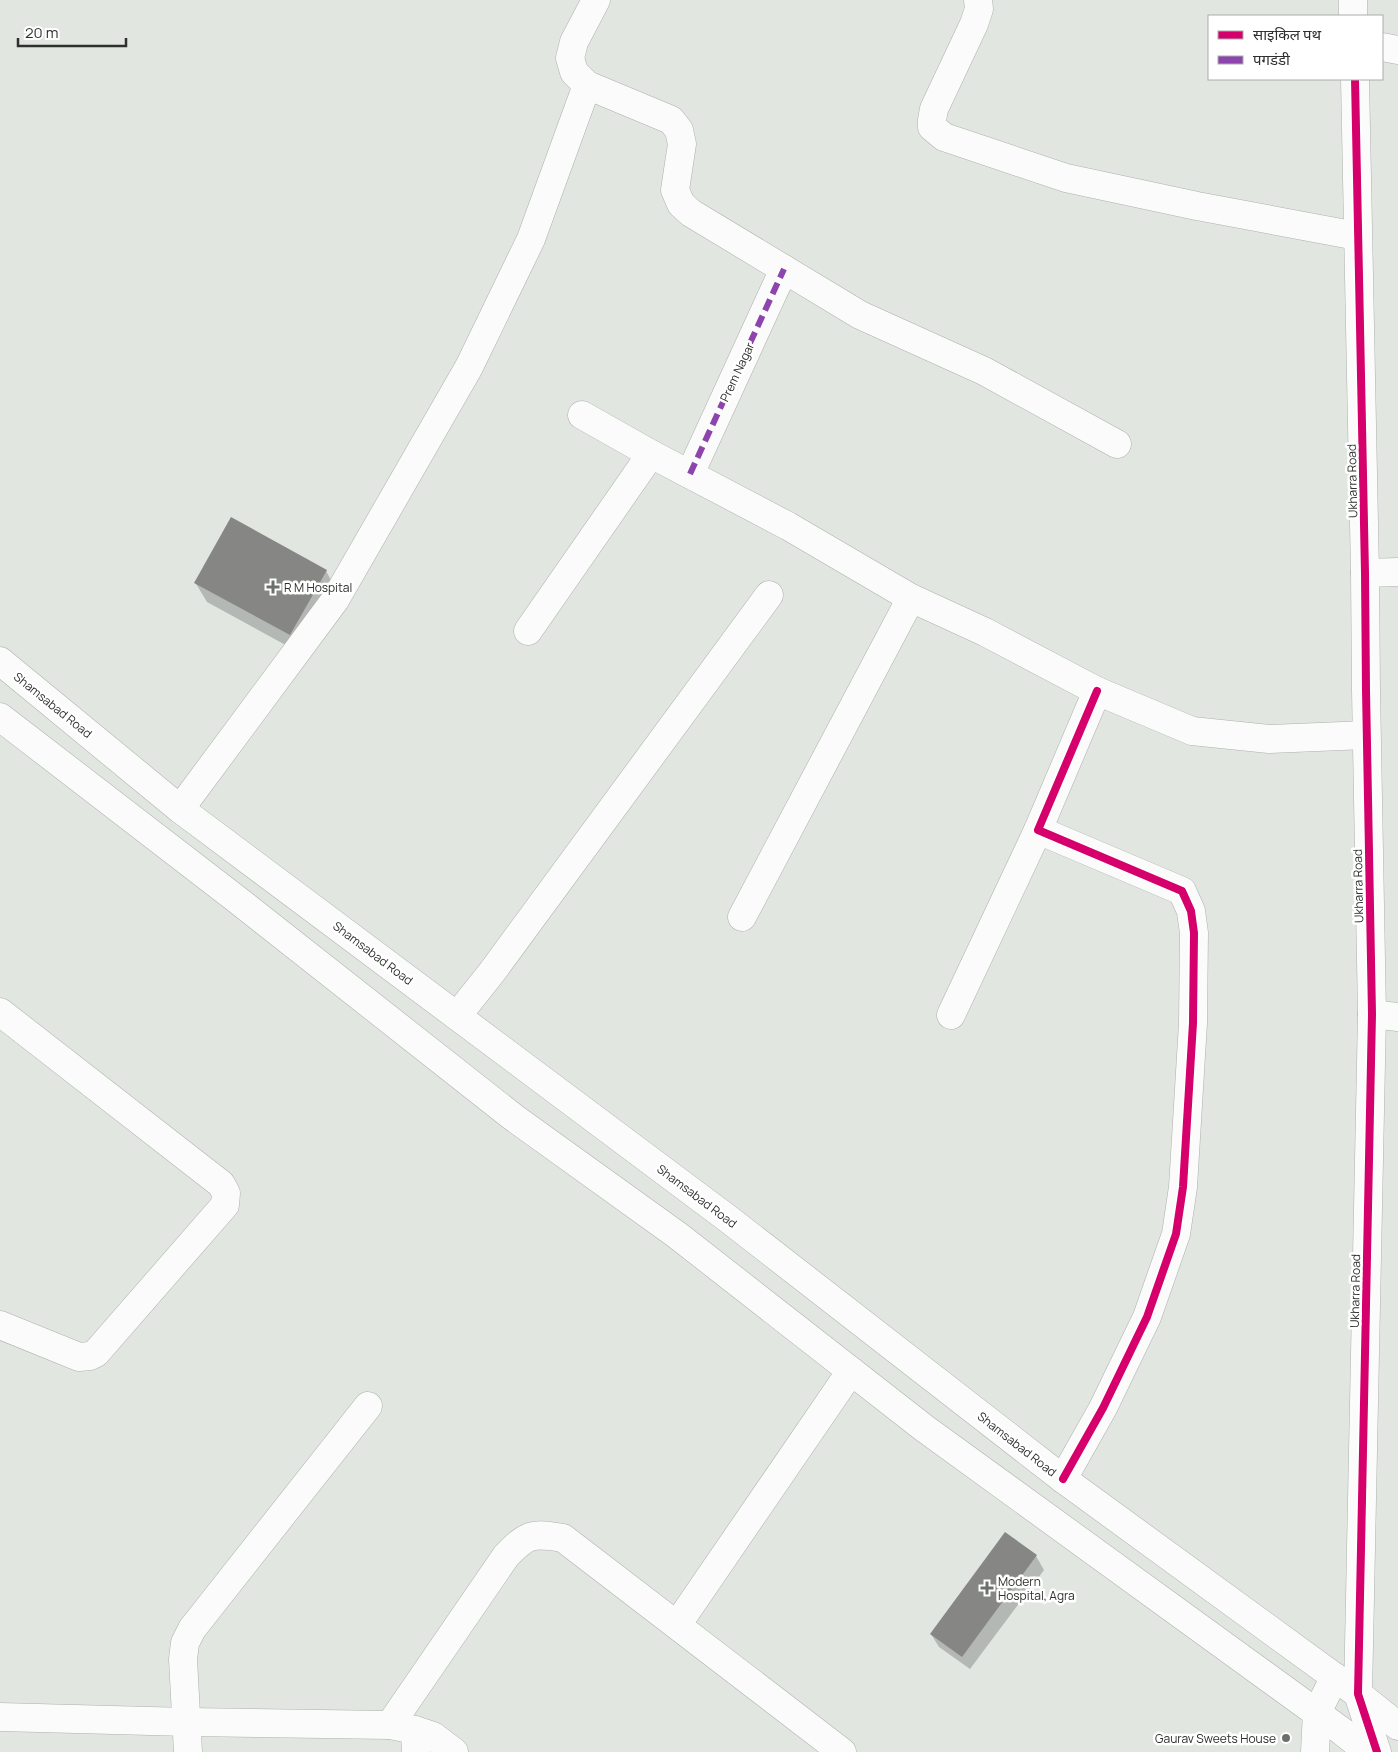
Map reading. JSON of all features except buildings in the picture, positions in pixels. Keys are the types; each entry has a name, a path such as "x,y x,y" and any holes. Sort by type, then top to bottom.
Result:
{"street":[{"path":"596,0 574,42 570,58 574,72 587,85 670,120 679,130 682,144 675,190 681,204 690,213 860,315 984,371 1117,444"},
{"path":"978,0 979,9 974,24 934,109 932,128 944,137 1066,178 1197,206 1358,236"},
{"path":"1353,0 1353,15"},
{"path":"1383,47 1398,50"},
{"name":"Ukharra Road","path":"1355,80 1365,573 1366,735 1385,1016 1358,1694 1377,1752"},
{"path":"180,809 335,600 469,367 531,238 587,85"},
{"name":"Prem Nagar","path":"690,474 784,269"},
{"path":"582,415 651,454 788,526 911,598 985,632 1097,691 1192,731 1269,739 1366,735"},
{"path":"528,631 651,454"},
{"path":"1365,573 1397,574"},
{"path":"457,1016 492,972 769,594"},
{"path":"742,917 911,598"},
{"name":"Shamsabad Road","path":"0,661 180,809 727,1218 1063,1479 1335,1677 1398,1726"},
{"path":"951,1015 1038,830 1097,691"},
{"path":"0,717 243,904 513,1118 677,1235 924,1428 1316,1712 1368,1752"},
{"path":"1038,830 1182,891 1191,911 1194,933 1193,1023 1183,1187 1176,1234 1148,1317 1103,1408 1063,1479"},
{"path":"0,1012 221,1184 226,1193 225,1205 96,1353 90,1356 79,1357 0,1326"},
{"path":"677,1625 851,1371"},
{"path":"188,1752 188,1722 183,1659 185,1643 192,1629 368,1406"},
{"path":"407,1736 506,1556 522,1539 540,1534 563,1538 842,1752"},
{"path":"1315,1752 1316,1712 1335,1677"},
{"path":"0,1717 188,1722 433,1736 454,1752"}],"marked path":[{"path":"690,474 784,269"}],"cycle path":[{"path":"1355,80 1372,1014 1358,1694 1377,1752"},
{"path":"1063,1479 1103,1408 1147,1317 1176,1234 1183,1187 1193,1023 1194,933 1191,911 1182,891 1038,830 1097,691"}],"place":[{"name":"R M Hospital","path":"273,587"},
{"name":"Modern Hospital, Agra","path":"987,1588"},
{"name":"Gaurav Sweets House","path":"1286,1738"}]}
